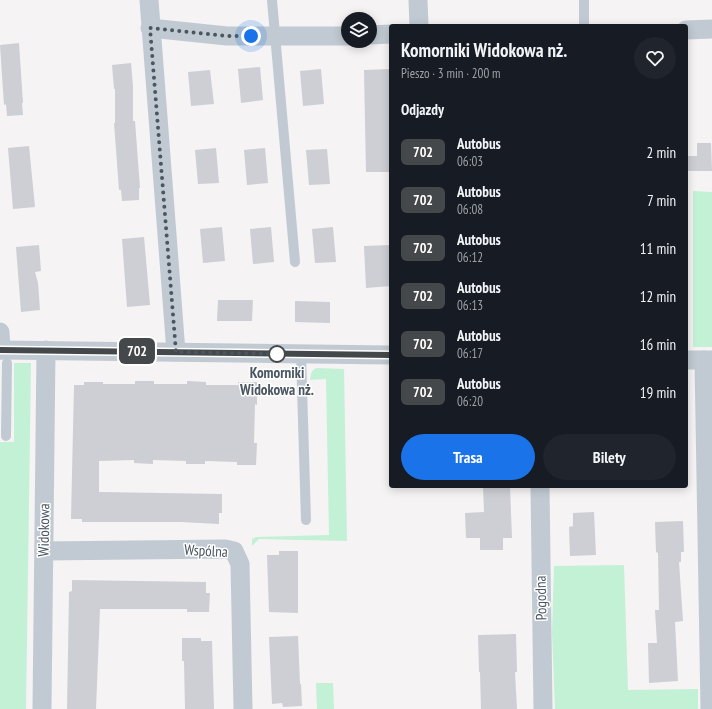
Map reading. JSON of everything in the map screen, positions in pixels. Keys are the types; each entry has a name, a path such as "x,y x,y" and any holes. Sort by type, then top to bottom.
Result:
{"street":[{"path":"149,0 176,352"},
{"path":"418,0 419,24"},
{"path":"150,28 227,36 341,36"},
{"path":"688,30 712,29"},
{"path":"377,35 389,34"},
{"path":"2,348 46,350 389,355"},
{"name":"Widokowa","path":"42,709 46,350"},
{"path":"701,360 710,709"},
{"name":"Pogodna","path":"540,488 543,709"},
{"name":"Wspólna","path":"44,551 225,549 234,551 240,564 244,709"}],"lane":[{"path":"272,0 295,262"},
{"path":"584,0 584,24"},
{"path":"2,348 6,436"},
{"path":"301,354 306,520"}],"green space":[{"path":"693,191 712,192 712,347 693,347"},
{"path":"14,363 31,363 26,709 0,709 0,442 14,442"},
{"path":"317,368 344,369 347,541 259,539 252,546 252,539 256,537 329,535 326,379 310,380 312,371"},
{"path":"624,565 628,690 698,689 698,709 555,709 552,632 554,566"},
{"path":"316,683 333,683 334,709 317,709"}],"building":[{"path":"19,43 23,115 7,116 6,104 4,105 0,45"},
{"path":"131,63 133,86 133,121 135,121 140,188 139,200 122,201 121,190 119,190 114,123 115,89 112,65"},
{"path":"260,67 263,100 241,103 238,69"},
{"path":"321,69 324,104 303,106 300,71"},
{"path":"389,69 389,172 366,172 364,70"},
{"path":"210,70 214,104 191,106 188,72"},
{"path":"697,143 711,143 712,171 688,171 688,156 697,156"},
{"path":"29,146 35,207 13,209 8,148"},
{"path":"216,148 219,183 198,184 195,150"},
{"path":"265,148 268,183 247,185 244,150"},
{"path":"327,149 330,184 309,185 306,150"},
{"path":"222,227 225,261 203,263 200,229"},
{"path":"271,227 274,262 253,264 250,229"},
{"path":"333,227 336,262 315,263 312,229"},
{"path":"144,237 150,305 127,307 122,239"},
{"path":"39,245 41,271 35,272 38,283 40,310 21,312 16,247"},
{"path":"389,245 389,286 366,288 364,246"},
{"path":"218,300 253,300 252,321 217,321"},
{"path":"295,301 330,302 330,323 295,322"},
{"path":"135,381 154,381 154,384 187,384 187,381 206,382 206,385 238,385 238,382 257,382 254,443 257,443 256,465 237,465 237,462 205,461 205,464 186,464 186,461 153,460 153,464 134,463 134,460 99,461 99,492 222,494 222,513 219,513 219,524 181,522 82,522 82,519 71,519 74,385 84,385 84,382 103,382 103,384 135,384"},
{"path":"483,488 510,488 512,538 503,538 503,550 480,550 480,538 466,538 465,513 484,512"},
{"path":"594,512 596,555 570,556 569,527 573,526 573,513"},
{"path":"683,521 684,552 681,552 681,562 679,562 683,621 675,622 678,681 649,683 648,643 657,643 655,610 659,610 658,553 656,552 655,522"},
{"path":"279,551 298,551 298,613 269,612 267,555 279,555"},
{"path":"72,580 206,582 206,593 210,593 209,612 187,612 187,609 100,609 96,709 67,709 69,592 72,591"},
{"path":"516,634 517,672 515,672 517,709 481,709 478,635"},
{"path":"298,636 302,706 283,707 282,703 272,704 269,637"},
{"path":"182,638 201,638 201,641 212,641 214,709 185,709"}],"bus line":[{"name":"702","path":"0,350 389,355"}],"place":[{"name":"Komorniki Widokowa nż.","path":"277,354"}],"route":[{"path":"251,36 227,36 150,28 176,352 277,354"}]}
